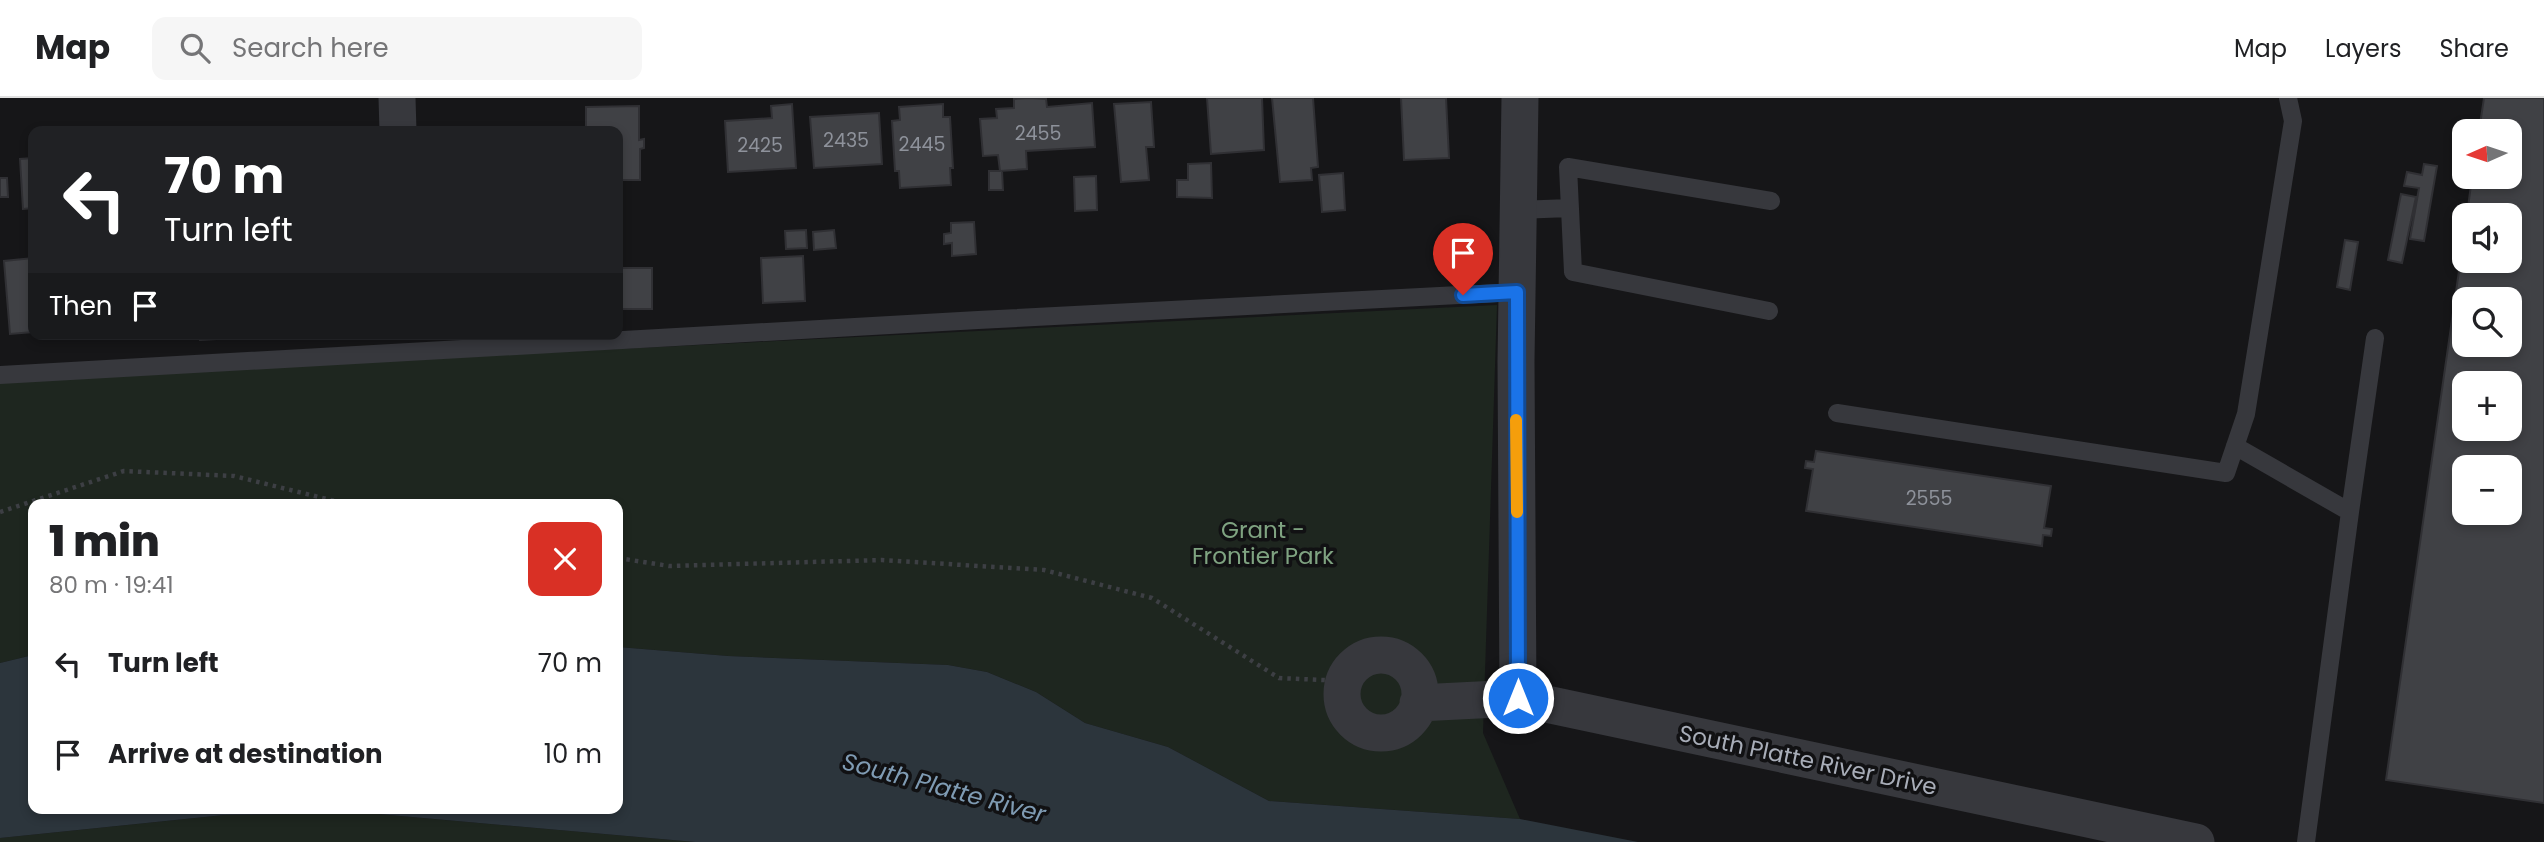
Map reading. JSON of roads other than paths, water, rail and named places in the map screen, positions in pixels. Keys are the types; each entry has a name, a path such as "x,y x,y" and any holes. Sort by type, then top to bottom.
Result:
{"street":[{"path":"397,98 398,126"},
{"path":"1518,698 1517,292 1520,98"},
{"path":"1385,655 1398,659 1416,677 1418,703 1414,715 1405,724 1382,733 1370,732 1349,717 1341,693 1351,669 1360,661 1385,655"},
{"name":"South Platte River Drive","path":"1418,703 1518,698 2196,842"}],"lane":[{"path":"1837,413 2226,473 2246,414 2293,121 2288,98"},
{"path":"1769,311 1573,272 1568,167 1771,201"},
{"path":"1518,210 1570,208"},
{"path":"623,340 1517,292"},
{"path":"2306,842 2375,338"},
{"path":"0,375 622,340"},
{"path":"2235,446 2350,512"}],"water":[{"name":"South Platte River","path":"623,647 728,656 948,665 987,672 1036,692 1085,723 1168,747 1269,801 1520,819 1638,842 695,842 378,814 623,814"},
{"path":"28,656 28,814 296,814 224,815 0,838 0,663"}],"park label":[{"name":"Grant - Frontier Park","path":"1263,543"}]}
